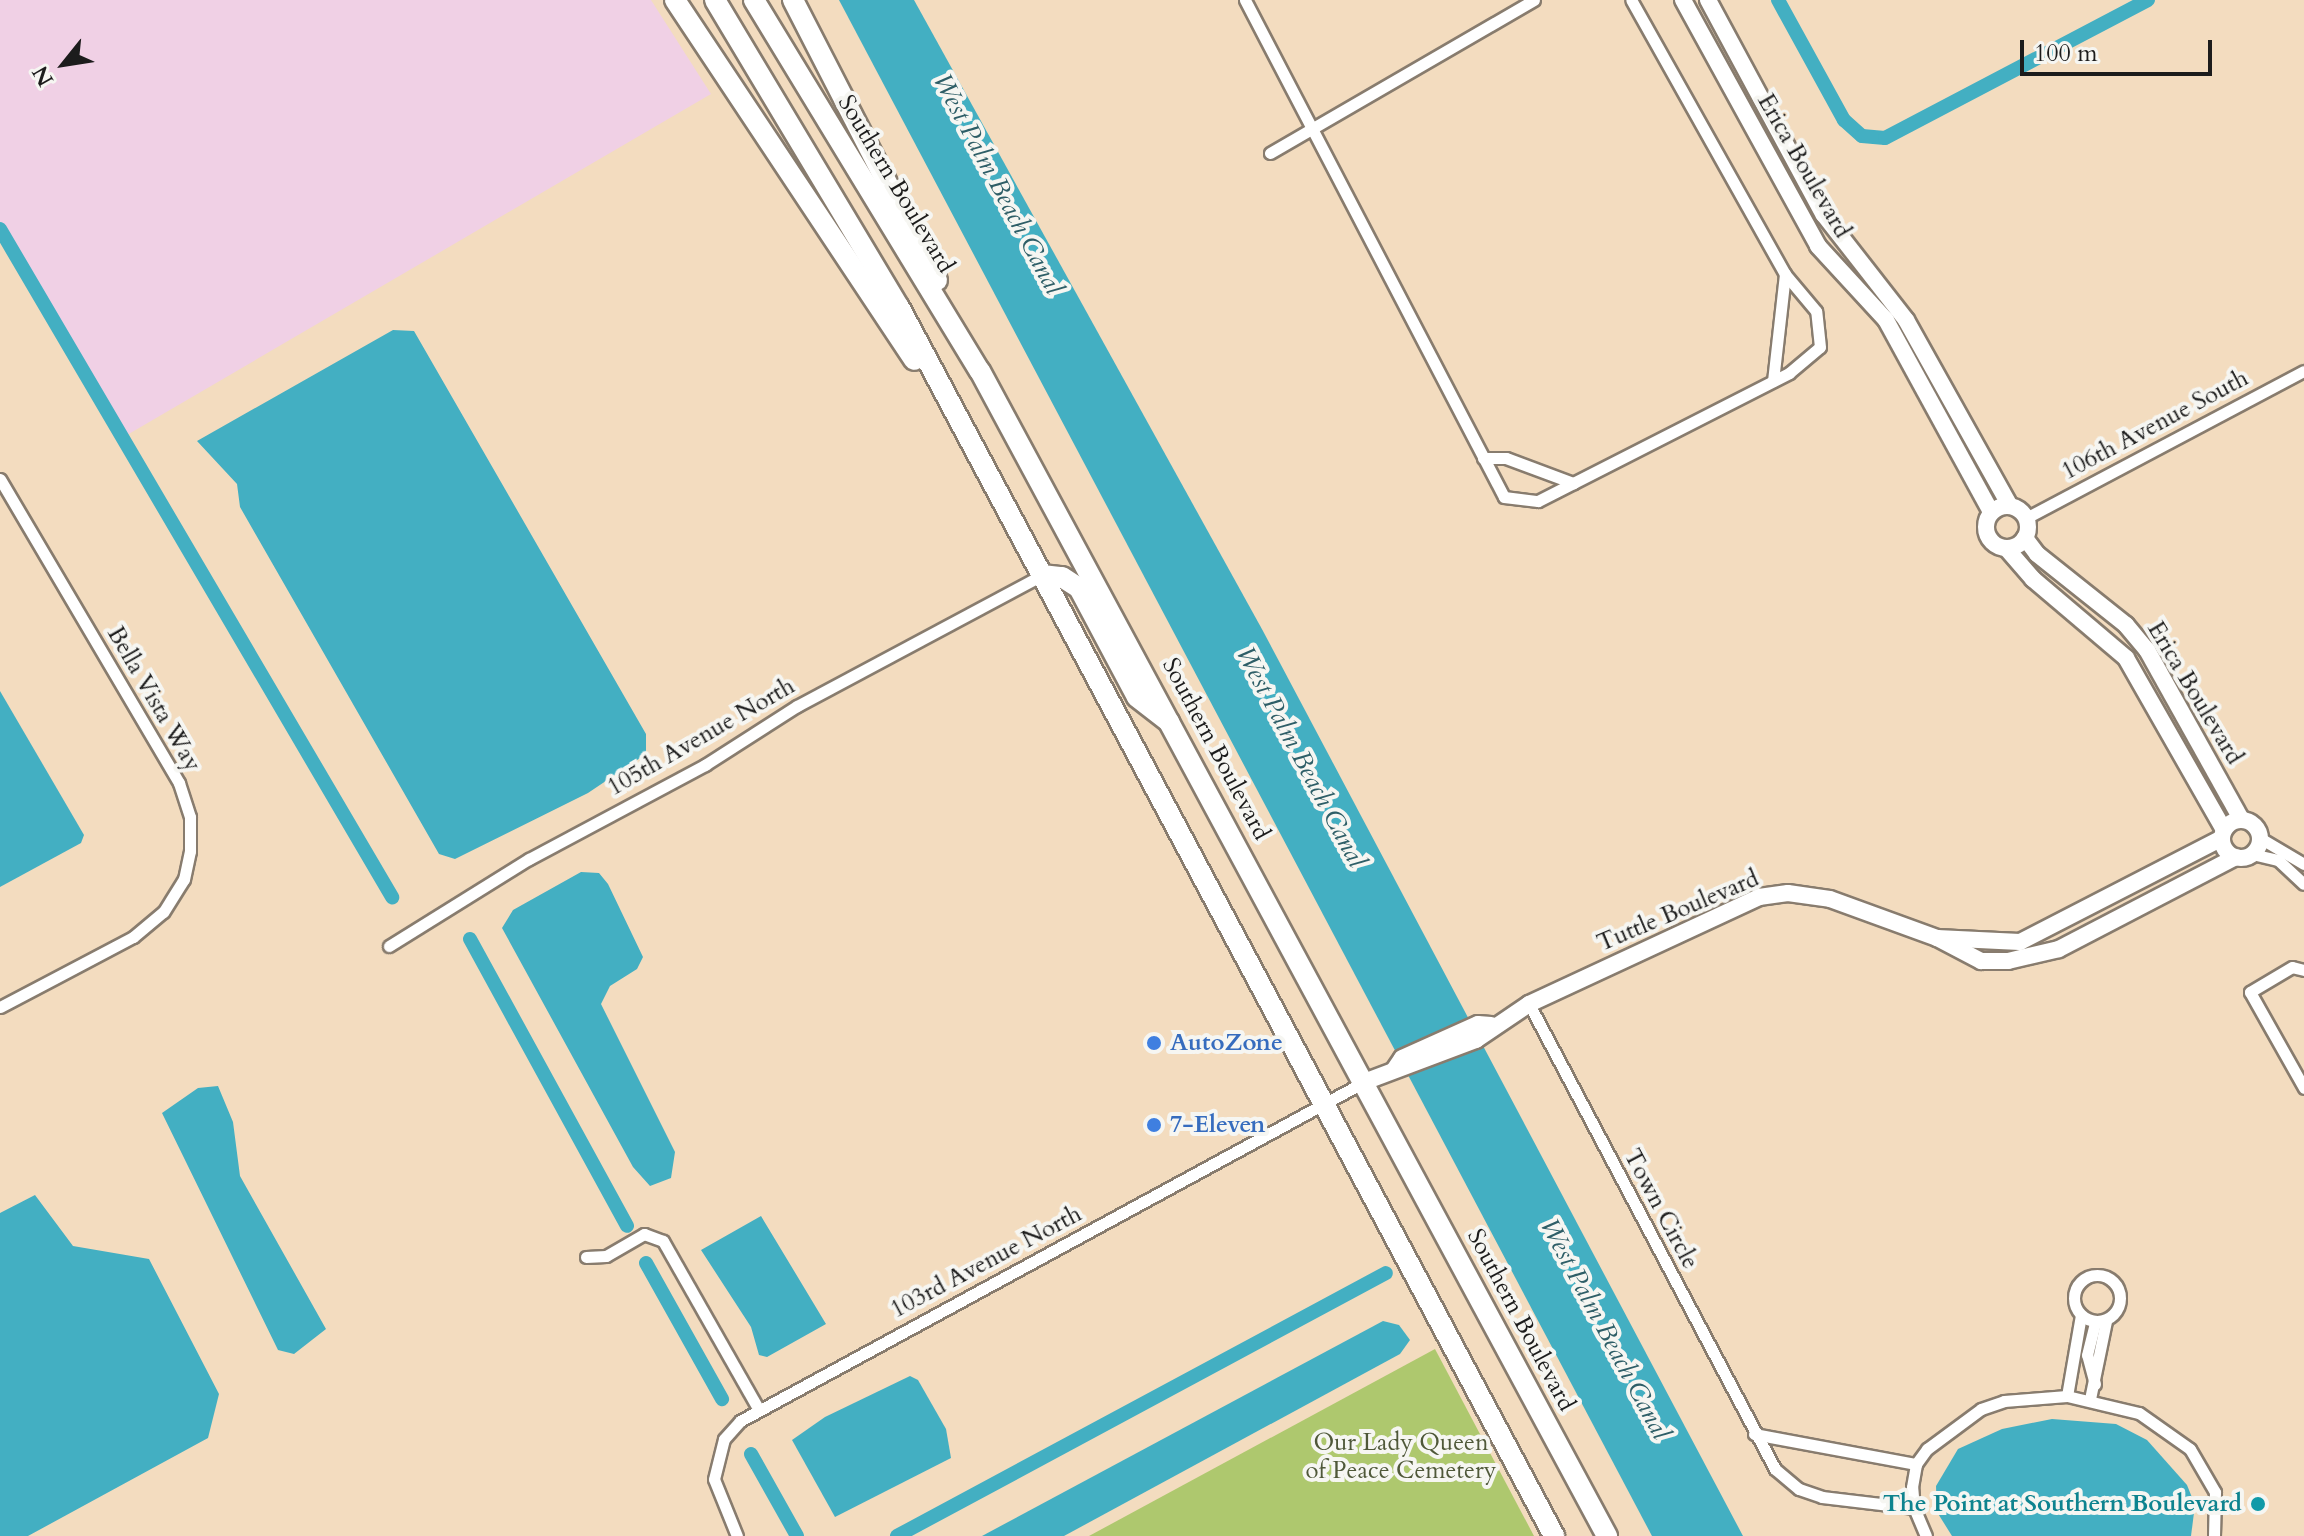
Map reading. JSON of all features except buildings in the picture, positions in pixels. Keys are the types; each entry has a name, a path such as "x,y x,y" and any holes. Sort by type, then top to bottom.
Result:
{"highway":[{"path":"675,0 981,463"},
{"path":"715,0 899,307 1554,1536"},
{"name":"Southern Boulevard","path":"754,0 980,371 1175,727 1607,1536"},
{"path":"793,0 892,186 980,371"},
{"path":"1042,575 1062,577 1079,588 1137,697 1175,727"}],"street":[{"path":"1245,0 1504,497 1538,501 1773,381 1820,347 1816,311 1785,274 1631,0"},
{"path":"1270,153 1534,0"},
{"name":"Erica Boulevard","path":"1683,0 1818,246 1886,320 1991,512"},
{"name":"Erica Boulevard","path":"1708,0 1824,215 1906,320 2010,506"},
{"path":"1773,381 1785,274"},
{"name":"106th Avenue South","path":"2026,518 2304,371"},
{"path":"1483,458 1506,458 1573,483"},
{"name":"Bella Vista Way","path":"0,479 179,783 190,817 190,851 184,879 163,912 133,937 0,1007"},
{"path":"2010,506 2026,518 2025,538 2007,549 1989,539 1985,525 1991,512 2010,506"},
{"name":"Erica Boulevard","path":"2025,538 2037,554 2126,625 2147,650 2241,819"},
{"name":"Erica Boulevard","path":"2007,549 2033,579 2126,658 2223,834"},
{"name":"105th Avenue North","path":"389,946 529,859 705,765 797,706 1042,575"},
{"path":"2304,864 2260,838 2253,824 2241,819 2223,834 2225,850 2278,860 2304,884"},
{"name":"Tuttle Boulevard","path":"1937,938 1962,935 2000,945 2047,933 2223,834"},
{"path":"2244,856 2260,838"},
{"name":"Tuttle Boulevard","path":"1364,1082 1394,1070 1402,1058 1478,1024 1491,1025 1529,1004 1759,897 1788,893 1830,899 1937,938 1981,961 2029,959 2059,949 2244,856"},
{"path":"2304,970 2292,967 2250,992 2304,1088"},
{"name":"Town Circle","path":"1529,1004 1775,1469 1799,1489 1844,1501 1914,1508"},
{"name":"103rd Avenue North","path":"737,1536 714,1479 724,1439 758,1408 1364,1082"},
{"path":"586,1257 606,1256 644,1234 663,1241 758,1408"},
{"path":"2067,1396 2081,1315 2074,1302 2077,1287 2088,1277 2102,1275 2115,1283 2121,1297 2100,1322 2087,1355 2095,1385 2090,1399"},
{"path":"2081,1315 2100,1322"},
{"path":"1926,1536 1914,1508 1916,1464 1943,1435 1981,1409 2004,1401 2067,1396 2139,1413 2190,1449 2215,1492 2214,1536"},
{"path":"1754,1434 1916,1464"}],"shaded area":[{"path":"0,0 651,0 711,94 127,435 0,225"}],"green space":[{"name":"Our Lady Queen of Peace Cemetery","path":"1435,1349 1534,1536 1089,1536"}],"water":[{"name":"West Palm Beach Canal","path":"839,0 914,0 1263,631 1743,1536 1652,1536"},
{"path":"393,330 414,331 646,734 646,754 588,793 455,859 439,854 240,507 237,484 197,441"},
{"path":"0,691 84,835 81,843 0,887"},
{"path":"581,872 599,873 608,884 643,957 637,969 610,986 601,1004 675,1152 671,1178 650,1186 633,1167 502,928 513,910"},
{"path":"218,1086 233,1122 240,1176 326,1329 294,1354 278,1350 162,1113 198,1088"},
{"path":"35,1195 73,1246 149,1259 219,1394 208,1438 28,1536 0,1536 0,1213"},
{"path":"761,1216 826,1324 767,1357 759,1355 751,1327 701,1250"},
{"path":"1383,1321 1399,1325 1410,1340 1400,1354 1064,1536 982,1536"},
{"path":"910,1376 918,1380 946,1429 951,1458 835,1517 792,1440 825,1417"},
{"path":"2052,1419 2116,1424 2147,1440 2187,1485 2195,1505 2191,1536 1952,1536 1937,1512 1936,1486 1958,1449 2002,1429"}],"waterway":[{"path":"1778,0 1844,120 1862,136 1885,138 2148,0"},
{"path":"0,229 392,897"},
{"path":"470,939 627,1226"},
{"path":"646,1263 722,1399"},
{"path":"897,1536 1386,1273"},
{"path":"751,1454 797,1536"}],"place":[{"name":"AutoZone","path":"1154,1043"},
{"name":"7-Eleven","path":"1154,1125"},
{"name":"The Point at Southern Boulevard","path":"2258,1504"}]}
